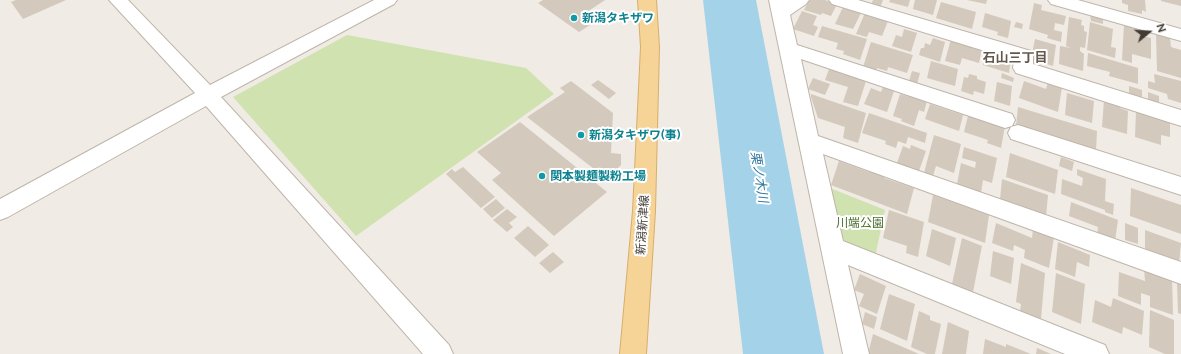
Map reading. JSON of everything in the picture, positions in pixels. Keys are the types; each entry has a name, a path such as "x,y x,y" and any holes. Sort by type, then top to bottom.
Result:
{"main road":[{"name":"新潟新津線","path":"633,354 646,172 650,47 647,0"}],"street":[{"path":"118,0 208,95 440,354"},
{"path":"0,210 208,95 388,0"},
{"path":"800,0 780,6 856,354"},
{"path":"838,0 1024,56 1023,68 1181,118"},
{"path":"1057,0 1181,35"},
{"path":"790,49 1181,186"},
{"path":"810,141 1181,273"},
{"path":"834,248 1096,354"}],"green space":[{"path":"347,35 526,68 554,94 356,236 233,97"},
{"name":"川端公園","path":"830,188 885,210 875,257 849,246 841,236"}],"water":[{"name":"栗ノ木川","path":"703,0 756,0 824,354 743,354"}],"building":[{"path":"16,0 66,0 23,19 11,2"},
{"name":"新潟タキザワ","path":"543,0 605,0 584,14 595,22 579,32 538,3"},
{"path":"809,0 825,0 837,4 831,16 822,13 821,15 804,10"},
{"path":"873,0 883,0 880,8 871,5"},
{"path":"890,0 910,0 908,7 889,2"},
{"path":"915,0 937,0 933,15 913,9"},
{"path":"967,0 987,0 986,4"},
{"path":"1122,0 1145,0 1146,12 1142,10 1142,14 1128,11 1128,5 1122,3"},
{"path":"1181,0 1181,6 1161,1"},
{"path":"941,2 976,12 972,29 936,18"},
{"path":"1034,3 1042,5 1041,10 1066,16 1064,25 1055,23 1054,30 1062,32 1061,42 1047,38 1048,35 1029,29"},
{"path":"843,7 861,13 853,29 835,24"},
{"path":"802,11 817,16 813,25 818,27 814,36 793,29"},
{"path":"865,13 888,21 882,36 869,32 867,37 856,34"},
{"path":"985,13 1011,21 1008,38 997,35 998,32 982,27"},
{"path":"1090,14 1103,17 1103,24 1091,21"},
{"path":"1069,17 1082,20 1081,25 1084,26 1084,31 1087,32 1085,48 1080,47 1080,51 1084,54 1083,71 1059,64 1060,46 1071,48 1066,46"},
{"path":"1016,22 1023,24 1022,29 1014,27"},
{"path":"1090,22 1113,29 1111,47 1116,48 1115,58 1087,50"},
{"path":"1124,25 1143,30 1143,36 1151,38 1151,59 1132,54 1132,63 1122,60"},
{"path":"822,26 867,39 860,60 843,54 844,51 836,49 838,43 818,37"},
{"path":"904,29 917,33 911,52 892,46 896,35 902,37"},
{"path":"1156,33 1170,37 1171,47 1181,50 1181,78 1157,71"},
{"path":"933,38 945,42 940,62 919,55 921,48 924,48 925,43 930,45"},
{"path":"951,39 982,49 979,63 962,58 960,65 945,61"},
{"path":"1035,39 1056,45 1053,66 1031,59"},
{"path":"871,42 913,55 907,73 888,67 887,71 877,68 876,71 863,67"},
{"path":"986,51 1011,58 1009,73 983,65"},
{"path":"1088,53 1138,68 1138,84 1109,76 1110,72 1087,66"},
{"path":"931,61 958,69 955,86 927,78"},
{"path":"829,69 866,81 858,106 843,102 848,87 825,80"},
{"path":"912,71 920,73 917,84 909,81"},
{"path":"1002,73 1014,78 1013,82 1001,78"},
{"path":"969,74 977,76 977,79 986,82 984,94 974,91 973,95 961,91 964,77 968,78"},
{"path":"1154,74 1181,81 1181,103 1168,99 1167,94 1148,88 1148,81 1155,83"},
{"path":"813,78 830,84 825,95 808,89"},
{"path":"598,80 616,93 609,99 591,85"},
{"name":"新潟タキザワ(事)","path":"571,81 613,113 611,153 621,154 621,165 607,179 527,117 565,92 560,88"},
{"path":"1024,81 1046,89 1048,82 1062,87 1058,112 1019,98"},
{"path":"997,82 1012,86 1010,106 994,101"},
{"path":"1129,86 1142,90 1142,99 1129,94"},
{"path":"883,87 894,91 887,112 864,104 871,88 881,92"},
{"path":"1148,92 1159,96 1159,103 1148,100"},
{"path":"1067,93 1094,101 1092,123 1065,115"},
{"path":"811,94 866,113 858,143 843,138 845,127 818,118"},
{"path":"900,94 911,97 912,95 927,101 924,112 919,110 914,126 893,116"},
{"path":"1104,100 1120,105 1120,108 1128,111 1127,134 1102,127"},
{"path":"930,104 963,115 959,131 925,119"},
{"path":"1018,107 1097,131 1096,151 1016,126"},
{"path":"1136,111 1170,122 1170,137 1161,135 1161,145 1135,137"},
{"path":"869,113 927,133 925,143 908,137 906,144 898,141 896,148 885,144 886,141 862,133"},
{"path":"968,116 1005,126 1001,148 987,143 988,140 964,132"},
{"name":"関本製麺製粉工場","path":"520,122 607,192 554,236 492,180 501,173 477,152"},
{"path":"934,135 961,144 954,173 936,166 933,176 924,173"},
{"path":"911,145 926,151 919,171 897,163 903,146 910,149"},
{"path":"964,147 997,158 992,183 983,180 981,193 957,184 961,163 975,168 976,162 962,158"},
{"path":"1010,153 1058,170 1055,194 1006,177"},
{"path":"1061,157 1074,162 1072,171 1059,166"},
{"path":"839,161 869,172 870,169 885,174 884,178 914,188 907,214 831,185"},
{"path":"463,167 495,197 481,208 446,174 452,169 455,172"},
{"path":"1077,169 1106,179 1105,201 1114,204 1113,215 1105,212 1105,210 1061,194 1062,179 1082,186 1083,178 1077,175"},
{"path":"1002,179 1048,195 1046,216 1000,200"},
{"path":"1131,188 1181,205 1181,234 1130,216"},
{"path":"933,195 989,215 985,243 928,222"},
{"path":"496,199 505,208 492,218 483,209"},
{"path":"1071,202 1118,220 1115,241 1097,234 1098,227 1069,216"},
{"path":"507,209 517,217 509,223 513,227 507,232 493,220"},
{"path":"889,210 924,222 918,257 906,253 907,246 883,238"},
{"path":"996,223 1032,238 1033,229 1054,237 1049,268 1024,258 1025,250 1014,245 1013,251 992,243"},
{"path":"1125,223 1138,228 1138,244 1125,240"},
{"path":"528,226 549,245 535,257 514,238"},
{"path":"932,229 956,238 950,266 926,256"},
{"path":"1145,230 1181,243 1179,264 1145,251"},
{"path":"962,238 982,246 973,292 952,284"},
{"path":"1058,242 1090,255 1089,267 1077,262 1075,277 1055,269"},
{"path":"993,251 1014,258 1011,284 990,276"},
{"path":"553,252 564,262 550,273 539,263"},
{"path":"1021,263 1045,273 1041,319 1020,311 1021,304 1016,302"},
{"path":"1144,268 1172,278 1173,315 1150,307 1150,296 1141,293 1141,305 1118,296 1119,272 1145,281"},
{"path":"1056,273 1085,284 1081,324 1052,312"},
{"path":"860,274 886,286 877,314 859,306 864,294 854,290"},
{"path":"1177,282 1181,284 1181,314 1178,313"},
{"path":"889,294 915,304 907,341 880,329"},
{"path":"1113,298 1144,311 1142,335 1123,327 1122,334 1092,322 1095,300 1111,307"},
{"path":"1150,310 1174,320 1174,354 1165,354 1149,347"},
{"path":"919,311 930,316 930,320 941,324 935,354 927,354 911,347"},
{"path":"865,312 877,317 874,329 862,324"},
{"path":"948,322 969,331 966,354 942,354"},
{"path":"873,334 919,354 868,354"},
{"path":"985,339 1006,347 1006,344 1031,354 983,354"},
{"path":"1037,348 1051,354 1036,354"}],"place":[{"name":"新潟タキザワ","path":"574,18"},
{"name":"新潟タキザワ(事)","path":"581,135"},
{"name":"関本製麺製粉工場","path":"542,176"}],"district":[{"name":"石山三丁目","path":"1015,58"}]}
